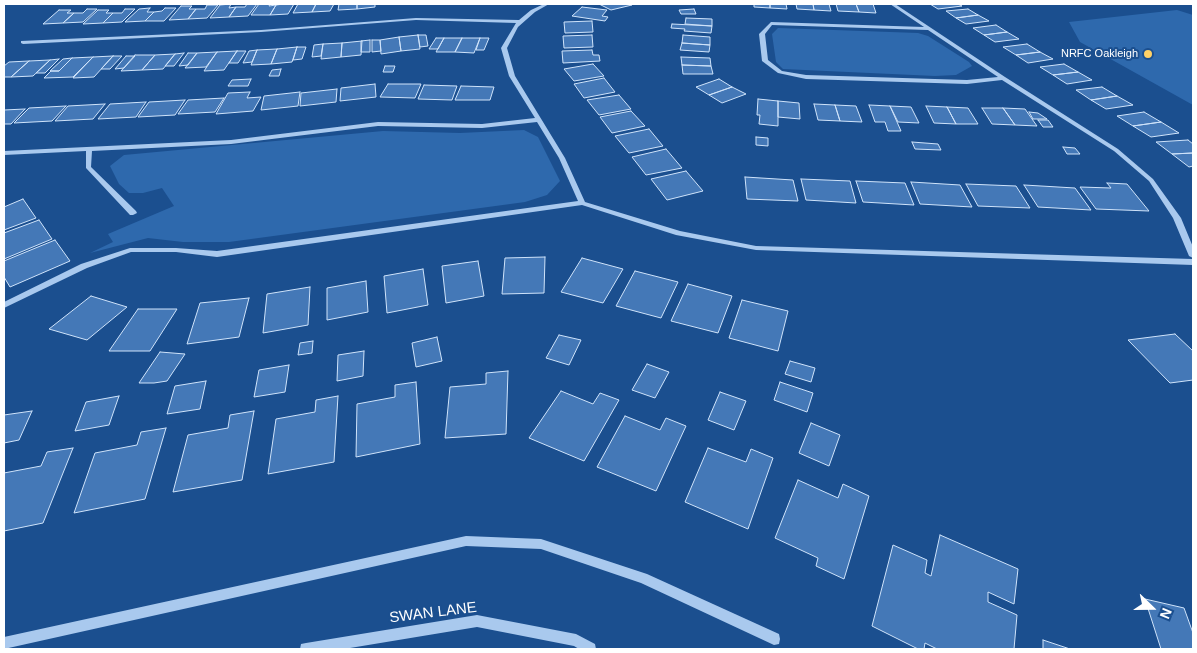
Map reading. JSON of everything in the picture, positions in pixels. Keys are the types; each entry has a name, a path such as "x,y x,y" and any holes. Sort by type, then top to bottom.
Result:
{"street":[{"path":"547,4 533,11 516,26 504,48 512,76 562,158 582,203"},
{"path":"892,4 1116,150 1151,180 1177,218 1193,256"},
{"path":"23,42 261,31 416,19 521,22"},
{"path":"930,30 771,24 762,34 765,61 780,72 806,77 967,82 1003,78"},
{"path":"4,153 231,142 378,124 482,126 538,120"},
{"path":"89,149 88,167 132,213"},
{"path":"4,305 84,266 130,250 176,250 217,254 582,203 679,233 756,248 1193,262"},
{"path":"4,643 466,540 542,544 643,578 774,639"},
{"name":"SWAN LANE","path":"306,649 477,622 576,640 590,649"}],"shaded area":[{"name":"NRFC Oakleigh","path":"1177,10 1193,15 1193,105 1080,42 1069,22"},
{"path":"778,28 918,33 928,36 969,62 972,66 956,75 935,76 783,69 776,62 772,34"},
{"path":"524,130 538,137 560,181 547,195 525,202 229,242 183,242 148,238 90,253 113,242 108,234 174,206 162,188 143,193 129,193 119,184 110,166 124,155 383,131 460,133"}],"building":[{"path":"231,4 229,8 236,7 229,17 210,18 220,5"},
{"path":"247,4 257,4 248,16 229,17 236,7 245,7"},
{"path":"259,4 276,5 270,15 251,15"},
{"path":"294,4 288,14 270,15 276,5"},
{"path":"298,4 316,4 312,12 293,13"},
{"path":"316,4 334,4 330,11 312,12"},
{"path":"339,4 357,4 357,9 338,10"},
{"path":"357,4 375,4 375,7 357,9"},
{"path":"599,4 630,4 632,5 611,10"},
{"path":"754,4 770,4 770,8 754,7"},
{"path":"770,4 786,4 787,9 770,8"},
{"path":"796,4 813,4 814,10 797,9"},
{"path":"813,4 829,4 831,11 814,10"},
{"path":"836,4 856,4 859,12 838,11"},
{"path":"856,4 873,4 876,13 859,12"},
{"path":"930,4 958,4 962,6 938,9"},
{"path":"207,5 218,5 207,18 188,19 196,9 205,9"},
{"path":"181,6 192,6 189,9 196,9 188,19 169,20"},
{"path":"582,7 607,10 602,16 608,17 605,21 572,16"},
{"path":"150,8 147,12 154,12 145,21 125,22 139,9"},
{"path":"165,8 176,8 164,21 145,21 154,12 162,11"},
{"path":"87,9 97,9 83,22 63,23 74,13 83,13"},
{"path":"125,9 135,9 122,22 103,23 113,13 122,13"},
{"path":"694,9 696,14 681,14 679,10"},
{"path":"968,9 978,15 956,18 946,11"},
{"path":"59,10 71,10 67,13 74,13 63,23 43,24"},
{"path":"98,10 109,10 106,13 113,13 103,23 83,24"},
{"path":"978,15 989,21 966,24 956,18"},
{"path":"686,18 712,19 712,26 685,24"},
{"path":"592,21 593,32 565,33 564,22"},
{"path":"672,24 712,26 711,33 671,28"},
{"path":"996,25 1007,32 984,35 973,28"},
{"path":"1007,32 1019,39 995,42 984,35"},
{"path":"418,35 420,49 401,51 399,37"},
{"path":"418,35 426,35 428,46 420,47"},
{"path":"592,35 593,47 564,48 563,36"},
{"path":"683,35 710,37 710,45 682,43"},
{"path":"399,37 401,51 381,54 380,40"},
{"path":"436,38 444,38 438,49 429,49"},
{"path":"444,38 462,38 455,52 436,52"},
{"path":"462,38 480,38 474,53 455,52"},
{"path":"480,38 489,38 484,50 476,50"},
{"path":"370,40 370,52 361,52 361,41"},
{"path":"372,40 380,40 381,51 372,52"},
{"path":"362,41 361,55 341,57 342,43"},
{"path":"342,43 341,57 321,59 323,44"},
{"path":"682,43 710,45 709,52 680,50"},
{"path":"323,44 321,56 312,57 314,45"},
{"path":"1027,44 1040,52 1016,55 1003,47"},
{"path":"297,47 292,62 271,64 277,49"},
{"path":"297,47 306,47 302,59 293,60"},
{"path":"277,49 271,64 251,65 257,50"},
{"path":"257,50 252,62 243,63 249,51"},
{"path":"592,50 593,55 599,55 600,61 563,63 562,51"},
{"path":"237,51 224,70 204,71 217,52"},
{"path":"237,51 246,51 238,63 229,63"},
{"path":"217,52 206,67 185,68 197,53"},
{"path":"1040,52 1053,59 1028,63 1016,55"},
{"path":"184,53 174,66 165,66 175,54"},
{"path":"188,53 197,53 188,65 179,66"},
{"path":"175,54 163,69 142,70 155,55"},
{"path":"135,55 155,55 142,70 121,71"},
{"path":"113,56 94,77 73,78 93,57"},
{"path":"113,56 122,56 110,69 101,69"},
{"path":"126,56 135,56 124,68 115,69"},
{"path":"93,57 73,77 44,78 51,71 59,71 72,58"},
{"path":"681,57 710,58 711,66 682,65"},
{"path":"72,58 59,71 50,71 63,59"},
{"path":"59,59 45,73 36,73 50,60"},
{"path":"50,60 33,76 11,77 29,61"},
{"path":"29,61 11,77 4,77 4,66 9,62"},
{"path":"593,64 604,76 574,81 564,69"},
{"path":"1064,64 1078,72 1053,75 1040,67"},
{"path":"682,65 711,66 713,74 683,74"},
{"path":"385,66 395,66 393,72 383,72"},
{"path":"281,69 279,76 269,76 272,70"},
{"path":"1078,72 1092,80 1067,84 1053,75"},
{"path":"604,78 615,92 584,98 574,84"},
{"path":"251,79 248,86 228,86 232,80"},
{"path":"719,79 732,87 709,95 696,87"},
{"path":"375,84 376,97 340,101 341,88"},
{"path":"388,84 421,84 415,98 380,97"},
{"path":"424,85 457,86 452,100 418,99"},
{"path":"461,86 494,87 490,100 455,100"},
{"path":"732,87 746,94 722,103 709,95"},
{"path":"1102,87 1117,96 1091,100 1076,90"},
{"path":"337,89 336,102 300,106 301,93"},
{"path":"250,92 247,98 261,97 253,111 216,114 228,93"},
{"path":"300,92 298,106 261,110 264,96"},
{"path":"619,95 631,109 599,115 587,100"},
{"path":"1117,96 1133,105 1106,109 1091,100"},
{"path":"224,98 215,112 178,114 188,100"},
{"path":"758,99 778,101 778,126 759,124 760,115 757,115"},
{"path":"185,100 175,115 138,117 149,102"},
{"path":"778,101 799,103 800,119 778,117"},
{"path":"146,102 136,117 98,119 110,104"},
{"path":"105,104 93,119 55,121 68,106"},
{"path":"814,104 835,105 840,121 818,120"},
{"path":"835,105 856,106 862,122 840,121"},
{"path":"869,105 890,106 901,131 888,131 885,122 875,122"},
{"path":"66,106 52,121 14,123 29,108"},
{"path":"890,106 911,107 919,123 898,122"},
{"path":"926,106 947,107 956,124 934,123"},
{"path":"947,107 968,108 978,124 956,124"},
{"path":"982,108 1003,108 1015,125 992,124"},
{"path":"1003,108 1025,109 1037,126 1015,125"},
{"path":"25,109 11,124 4,124 4,110"},
{"path":"631,111 645,126 612,133 600,117"},
{"path":"1029,112 1038,113 1047,119 1033,119"},
{"path":"1144,112 1161,122 1133,126 1117,116"},
{"path":"1038,120 1048,120 1053,127 1043,127"},
{"path":"1161,122 1179,133 1151,137 1133,126"},
{"path":"649,129 663,146 629,153 615,136"},
{"path":"756,137 768,138 768,146 756,145"},
{"path":"1188,140 1193,144 1193,153 1172,154 1156,142"},
{"path":"912,142 938,144 941,150 915,149"},
{"path":"1063,147 1075,148 1080,154 1067,154"},
{"path":"666,149 682,168 646,175 632,157"},
{"path":"1193,153 1193,166 1189,167 1172,154"},
{"path":"686,171 703,191 667,200 651,179"},
{"path":"745,177 793,180 798,201 747,199"},
{"path":"801,179 850,181 856,203 806,200"},
{"path":"856,181 905,183 914,205 863,202"},
{"path":"911,182 960,185 972,207 920,204"},
{"path":"1107,183 1127,184 1149,211 1096,209 1080,187 1111,188"},
{"path":"966,184 1016,186 1030,208 978,206"},
{"path":"1024,185 1075,188 1091,210 1038,207"},
{"path":"23,199 36,218 4,230 4,207"},
{"path":"39,220 52,239 4,259 4,233"},
{"path":"55,240 70,261 10,287 4,277 4,261"},
{"path":"545,257 544,293 502,294 505,258"},
{"path":"582,258 623,269 603,303 561,292"},
{"path":"478,261 484,296 446,303 442,266"},
{"path":"423,269 428,305 387,313 384,276"},
{"path":"635,271 678,282 661,318 616,306"},
{"path":"366,281 368,312 327,320 327,288"},
{"path":"688,284 732,296 718,333 671,321"},
{"path":"310,287 308,325 263,333 267,294"},
{"path":"91,296 127,307 87,340 49,329"},
{"path":"249,298 239,337 187,344 200,303"},
{"path":"742,300 788,311 778,351 729,338"},
{"path":"138,309 177,309 150,351 109,351"},
{"path":"1175,334 1193,351 1193,380 1170,383 1128,340"},
{"path":"559,335 581,340 569,365 546,358"},
{"path":"437,337 442,361 416,367 412,343"},
{"path":"313,341 312,353 298,355 300,343"},
{"path":"364,351 363,376 337,381 338,355"},
{"path":"160,352 185,354 167,381 139,383"},
{"path":"790,361 815,368 811,382 785,374"},
{"path":"647,364 669,372 655,398 632,390"},
{"path":"289,365 285,392 254,397 259,370"},
{"path":"508,371 506,434 445,438 450,387 486,384 486,373"},
{"path":"206,381 200,409 167,414 175,386"},
{"path":"416,382 420,444 356,457 357,404 395,397 395,385"},
{"path":"780,382 813,393 807,412 774,400"},
{"path":"561,391 593,404 600,393 619,400 584,461 529,438"},
{"path":"720,392 746,401 734,430 708,420"},
{"path":"119,396 109,425 75,431 86,402"},
{"path":"338,396 334,462 268,474 276,419 315,412 316,400"},
{"path":"32,411 19,440 4,443 4,415"},
{"path":"254,411 242,480 173,492 188,435 228,428 230,415"},
{"path":"625,416 660,430 666,418 686,426 656,491 597,467"},
{"path":"811,423 840,435 829,466 799,453"},
{"path":"166,428 145,499 74,513 95,453 137,445 141,432"},
{"path":"73,448 43,523 4,531 4,473 41,466 47,452"},
{"path":"708,448 746,462 751,449 773,458 748,529 685,502"},
{"path":"798,480 838,498 843,484 869,496 844,579 816,566 818,558 775,538"},
{"path":"940,535 1018,569 1014,604 988,592 988,602 1017,615 1014,649 937,649 925,643 924,649 918,649 872,626 893,545 927,560 925,573 931,576"},
{"path":"1145,599 1184,608 1193,633 1193,649 1161,649"},
{"path":"1043,640 1070,649 1043,649"}],"place":[{"name":"NRFC Oakleigh","path":"1148,54"}]}
